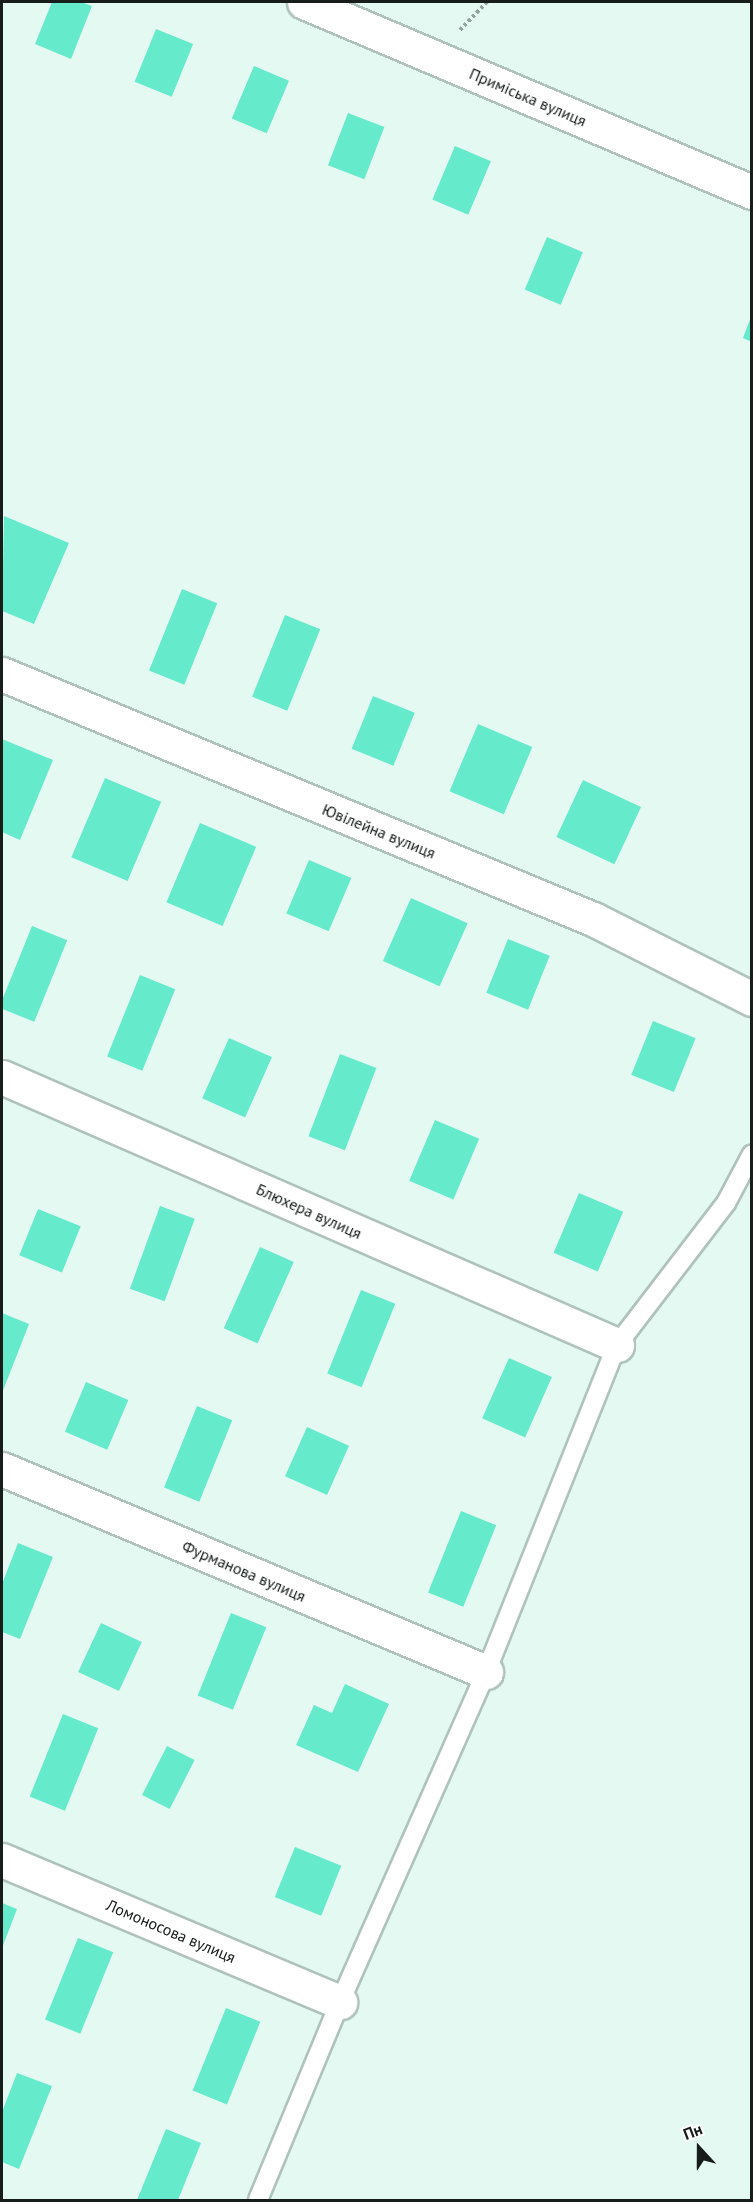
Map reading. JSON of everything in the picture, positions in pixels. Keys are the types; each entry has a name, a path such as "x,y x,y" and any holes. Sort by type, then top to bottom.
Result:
{"street":[{"name":"Приміська вулиця","path":"304,2 752,192"},
{"name":"Ювілейна вулиця","path":"2,674 593,919 752,999"},
{"name":"Блюхера вулиця","path":"2,1077 617,1345"},
{"name":"Фурманова вулиця","path":"2,1469 486,1672"},
{"name":"Ломоносова вулиця","path":"2,1860 340,2002"}],"lane":[{"path":"258,2200 340,2002 486,1672 617,1345 726,1203 752,1154"}],"building":[{"path":"52,2 81,2 92,6 71,59 35,44"},
{"path":"156,29 193,44 172,97 135,82"},
{"path":"254,66 289,81 267,133 232,118"},
{"path":"348,113 384,127 364,179 328,165"},
{"path":"455,146 491,161 468,215 432,199"},
{"path":"547,237 583,252 561,305 525,289"},
{"path":"752,317 752,342 743,338"},
{"path":"4,516 69,543 34,624 2,611"},
{"path":"182,589 217,603 184,685 149,671"},
{"path":"285,615 320,629 287,711 252,697"},
{"path":"373,696 415,713 393,766 352,749"},
{"path":"478,724 532,747 504,814 449,791"},
{"path":"2,739 53,760 20,840 2,832"},
{"path":"105,778 161,802 128,881 71,857"},
{"path":"583,780 641,807 614,864 556,837"},
{"path":"200,823 256,847 223,926 166,902"},
{"path":"309,860 351,878 329,931 286,913"},
{"path":"411,898 468,923 440,986 383,961"},
{"path":"32,926 67,940 34,1022 2,1009 2,1000"},
{"path":"508,939 550,956 528,1010 486,993"},
{"path":"140,975 175,989 142,1071 107,1057"},
{"path":"653,1021 696,1038 674,1092 631,1075"},
{"path":"229,1038 272,1057 245,1117 202,1098"},
{"path":"340,1054 376,1068 345,1150 308,1136"},
{"path":"435,1120 479,1139 453,1200 409,1181"},
{"path":"579,1193 623,1212 598,1272 554,1253"},
{"path":"160,1206 195,1219 165,1301 130,1289"},
{"path":"38,1209 81,1226 62,1273 19,1255"},
{"path":"260,1247 294,1262 258,1343 224,1328"},
{"path":"361,1290 395,1304 362,1387 327,1373"},
{"path":"2,1313 29,1324 2,1393"},
{"path":"509,1358 552,1377 525,1437 482,1418"},
{"path":"86,1382 128,1400 107,1450 65,1432"},
{"path":"197,1406 232,1420 199,1502 164,1488"},
{"path":"307,1427 349,1446 327,1495 285,1476"},
{"path":"461,1511 496,1525 463,1607 428,1593"},
{"path":"18,1543 53,1557 20,1639 2,1632 2,1584"},
{"path":"231,1613 266,1627 233,1710 198,1696"},
{"path":"101,1623 142,1642 119,1691 78,1672"},
{"path":"345,1684 389,1704 358,1772 296,1745 314,1705 332,1713"},
{"path":"63,1714 98,1728 65,1811 30,1797"},
{"path":"167,1746 195,1760 170,1809 142,1795"},
{"path":"295,1847 341,1866 321,1916 275,1897"},
{"path":"2,1903 17,1909 2,1948"},
{"path":"78,1938 113,1952 80,2034 45,2020"},
{"path":"226,2008 260,2022 227,2104 193,2091"},
{"path":"17,2073 52,2086 19,2169 2,2162 2,2112"},
{"path":"166,2129 201,2143 178,2200 137,2200"}]}
